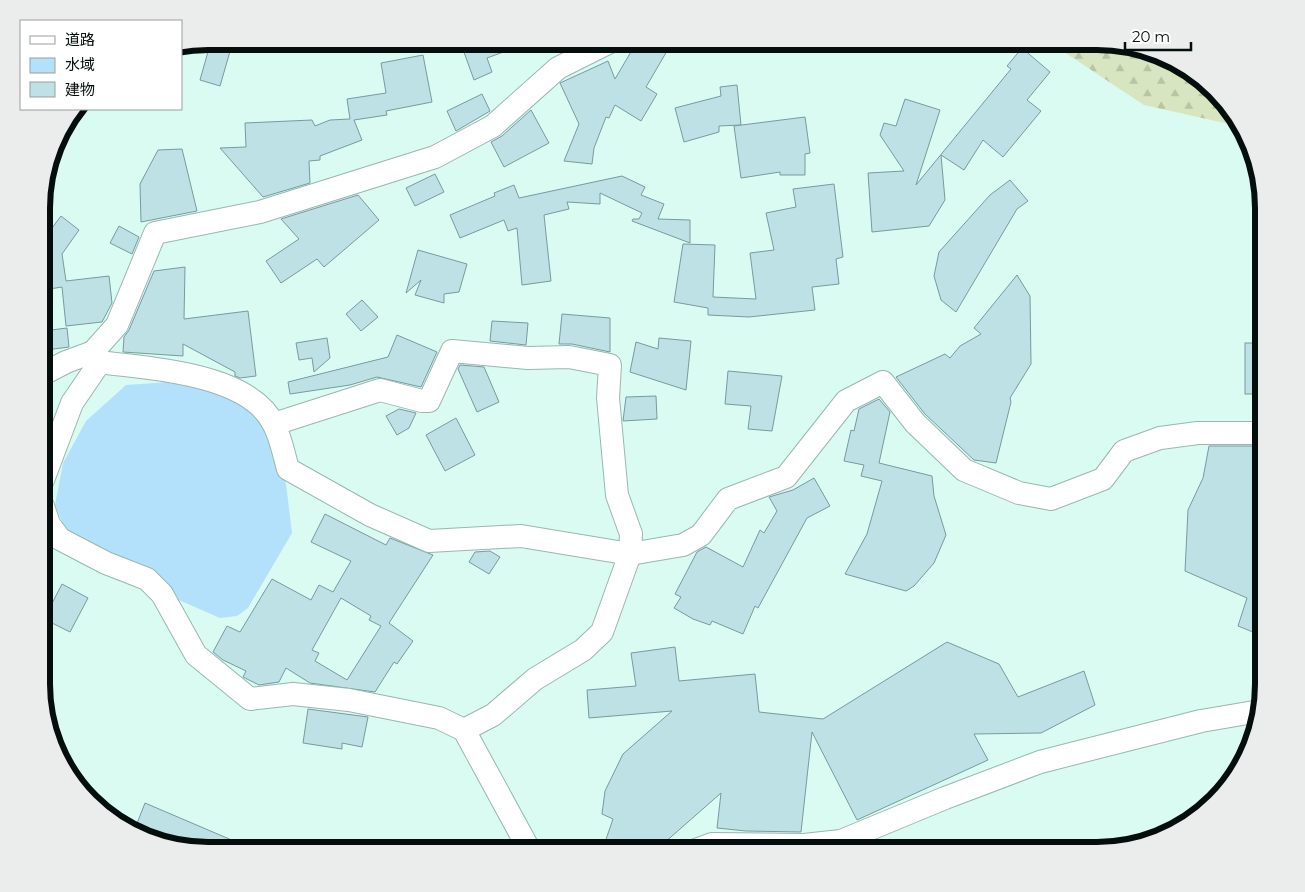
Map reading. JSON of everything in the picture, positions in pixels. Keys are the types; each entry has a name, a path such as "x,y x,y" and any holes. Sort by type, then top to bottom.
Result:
{"street":[{"path":"50,461 72,403 117,325 155,233 260,212 435,157 493,126 558,68 594,50"},
{"path":"274,424 380,390 422,401 429,401 452,351 528,358 569,357 610,365 608,398 617,495 631,534 630,554 602,632 583,650 535,679 493,715 464,730"},
{"path":"50,370 66,362 97,357 220,382 254,400 274,424 288,469 370,515 429,541 521,536 630,554 683,545 701,535 728,499 786,477 846,402 883,382 916,423 964,470 1019,493 1051,499 1103,479 1124,451 1160,438 1198,433 1255,433"},
{"path":"50,525 60,539 106,563 147,579 162,594 196,654 250,699 293,694 348,700 439,718 464,730 526,842"},
{"path":"832,842 841,841 945,798 1040,762 1201,721 1252,712"}],"green space":[{"path":"1061,50 1107,50 1128,53 1148,58 1167,66 1201,89 1216,104 1232,127 1229,124 1144,105"}],"water":[{"path":"169,382 205,387 242,399 267,429 286,484 292,533 248,608 237,616 220,618 172,597 110,553 65,529 55,505 63,463 86,421 126,385"}],"building":[{"path":"208,50 230,50 220,86 200,80"},
{"path":"463,50 509,50 487,58 492,72 474,80"},
{"path":"632,50 667,51 646,87 657,94 641,121 615,105 609,118 606,117 594,148 592,164 564,161 579,124 560,83 608,61 615,79"},
{"path":"1020,50 1024,50 1050,72 1027,100 1041,111 1003,157 983,140 964,170 941,155 945,200 929,226 872,232 868,173 904,171 880,135 884,123 896,126 905,99 940,110 916,185 1011,69 1007,66"},
{"path":"423,55 432,102 386,111 387,115 354,120 362,140 320,156 320,160 309,161 310,183 263,197 220,148 246,147 245,123 312,120 315,126 330,120 350,119 347,99 386,93 381,63"},
{"path":"737,85 741,125 719,126 719,132 684,142 675,108 721,96 720,87"},
{"path":"482,94 490,111 456,131 447,111"},
{"path":"531,110 549,143 504,167 491,142 502,136"},
{"path":"805,117 810,153 805,154 805,175 780,175 780,172 741,178 734,126"},
{"path":"182,149 197,211 141,222 140,184 158,150"},
{"path":"435,174 444,192 415,206 406,188"},
{"path":"622,176 645,187 641,195 664,204 658,219 690,220 690,243 632,221 633,219 639,219 642,213 600,193 600,204 567,202 569,209 544,215 551,281 522,285 517,228 508,231 504,220 460,238 450,215 495,196 494,193 514,185 519,198"},
{"path":"1010,180 1028,201 1017,209 956,312 941,300 934,276 939,252 990,195"},
{"path":"834,184 843,257 836,259 839,284 812,287 815,310 749,317 708,315 708,308 674,302 683,244 715,245 713,297 756,299 750,253 774,250 766,213 796,207 793,189"},
{"path":"358,195 379,220 324,267 317,259 281,283 266,261 299,239 281,219"},
{"path":"61,216 79,230 62,254 66,281 109,276 112,303 102,322 66,326 62,287 50,289 50,231"},
{"path":"119,226 139,237 132,254 110,243"},
{"path":"418,250 467,264 459,292 444,294 444,303 415,295 421,280 406,293"},
{"path":"185,267 184,319 248,311 256,376 240,378 235,376 235,372 183,344 183,356 123,352 124,337 129,330 154,271"},
{"path":"1017,275 1030,296 1031,364 1010,398 1011,402 996,463 974,460 925,414 896,377 945,354 950,358 960,346 981,334 974,328"},
{"path":"362,300 378,317 361,331 346,314"},
{"path":"562,314 610,318 610,352 572,344 559,344"},
{"path":"492,321 528,323 526,345 490,341"},
{"path":"67,328 69,347 50,349 50,330"},
{"path":"397,335 437,352 421,387 377,377 350,385 290,394 288,382 388,357"},
{"path":"327,338 330,358 314,372 312,358 299,360 296,343"},
{"path":"659,338 691,341 686,390 630,372 636,342 658,349"},
{"path":"1245,343 1255,343 1255,394 1245,394"},
{"path":"460,365 484,367 499,402 477,412 458,369"},
{"path":"728,371 782,376 772,431 748,429 751,406 725,404"},
{"path":"656,396 657,419 623,421 626,397"},
{"path":"879,399 890,412 879,463 932,476 934,496 946,535 934,563 914,586 906,591 845,574 867,534 882,481 861,476 864,465 844,461 851,430 854,431 859,409"},
{"path":"399,409 416,413 409,428 397,435 386,416"},
{"path":"456,418 475,455 445,471 426,435"},
{"path":"1209,446 1255,446 1255,633 1238,626 1247,598 1185,571 1188,510 1203,478"},
{"path":"814,478 830,506 807,518 758,608 755,606 743,634 712,621 710,625 693,619 674,608 681,597 675,594 697,552 706,547 743,567 760,530 764,533 777,511 769,497 793,490"},
{"path":"325,514 386,545 390,538 433,555 389,623 413,641 397,664 394,662 375,692 310,683 286,668 279,682 259,685 243,677 246,671 223,660 213,652 227,626 240,632 272,579 311,600 319,585 333,592 351,561 311,542","holes":["341,598 371,616 369,620 381,626 347,680 315,661 319,653 312,650"]},
{"path":"490,551 500,557 489,574 469,562 475,552"},
{"path":"62,584 88,598 70,632 50,622 50,607"},
{"path":"947,642 999,664 1018,697 1084,671 1095,705 1041,733 974,734 988,760 857,820 812,732 801,832 746,831 717,828 721,793 665,842 605,842 613,819 602,814 605,791 623,754 672,711 589,718 587,690 636,686 631,653 675,647 679,681 755,674 759,712 823,719"},
{"path":"308,709 368,717 362,747 342,743 342,749 303,743"},
{"path":"145,803 236,842 188,841 167,837 136,825"}]}
